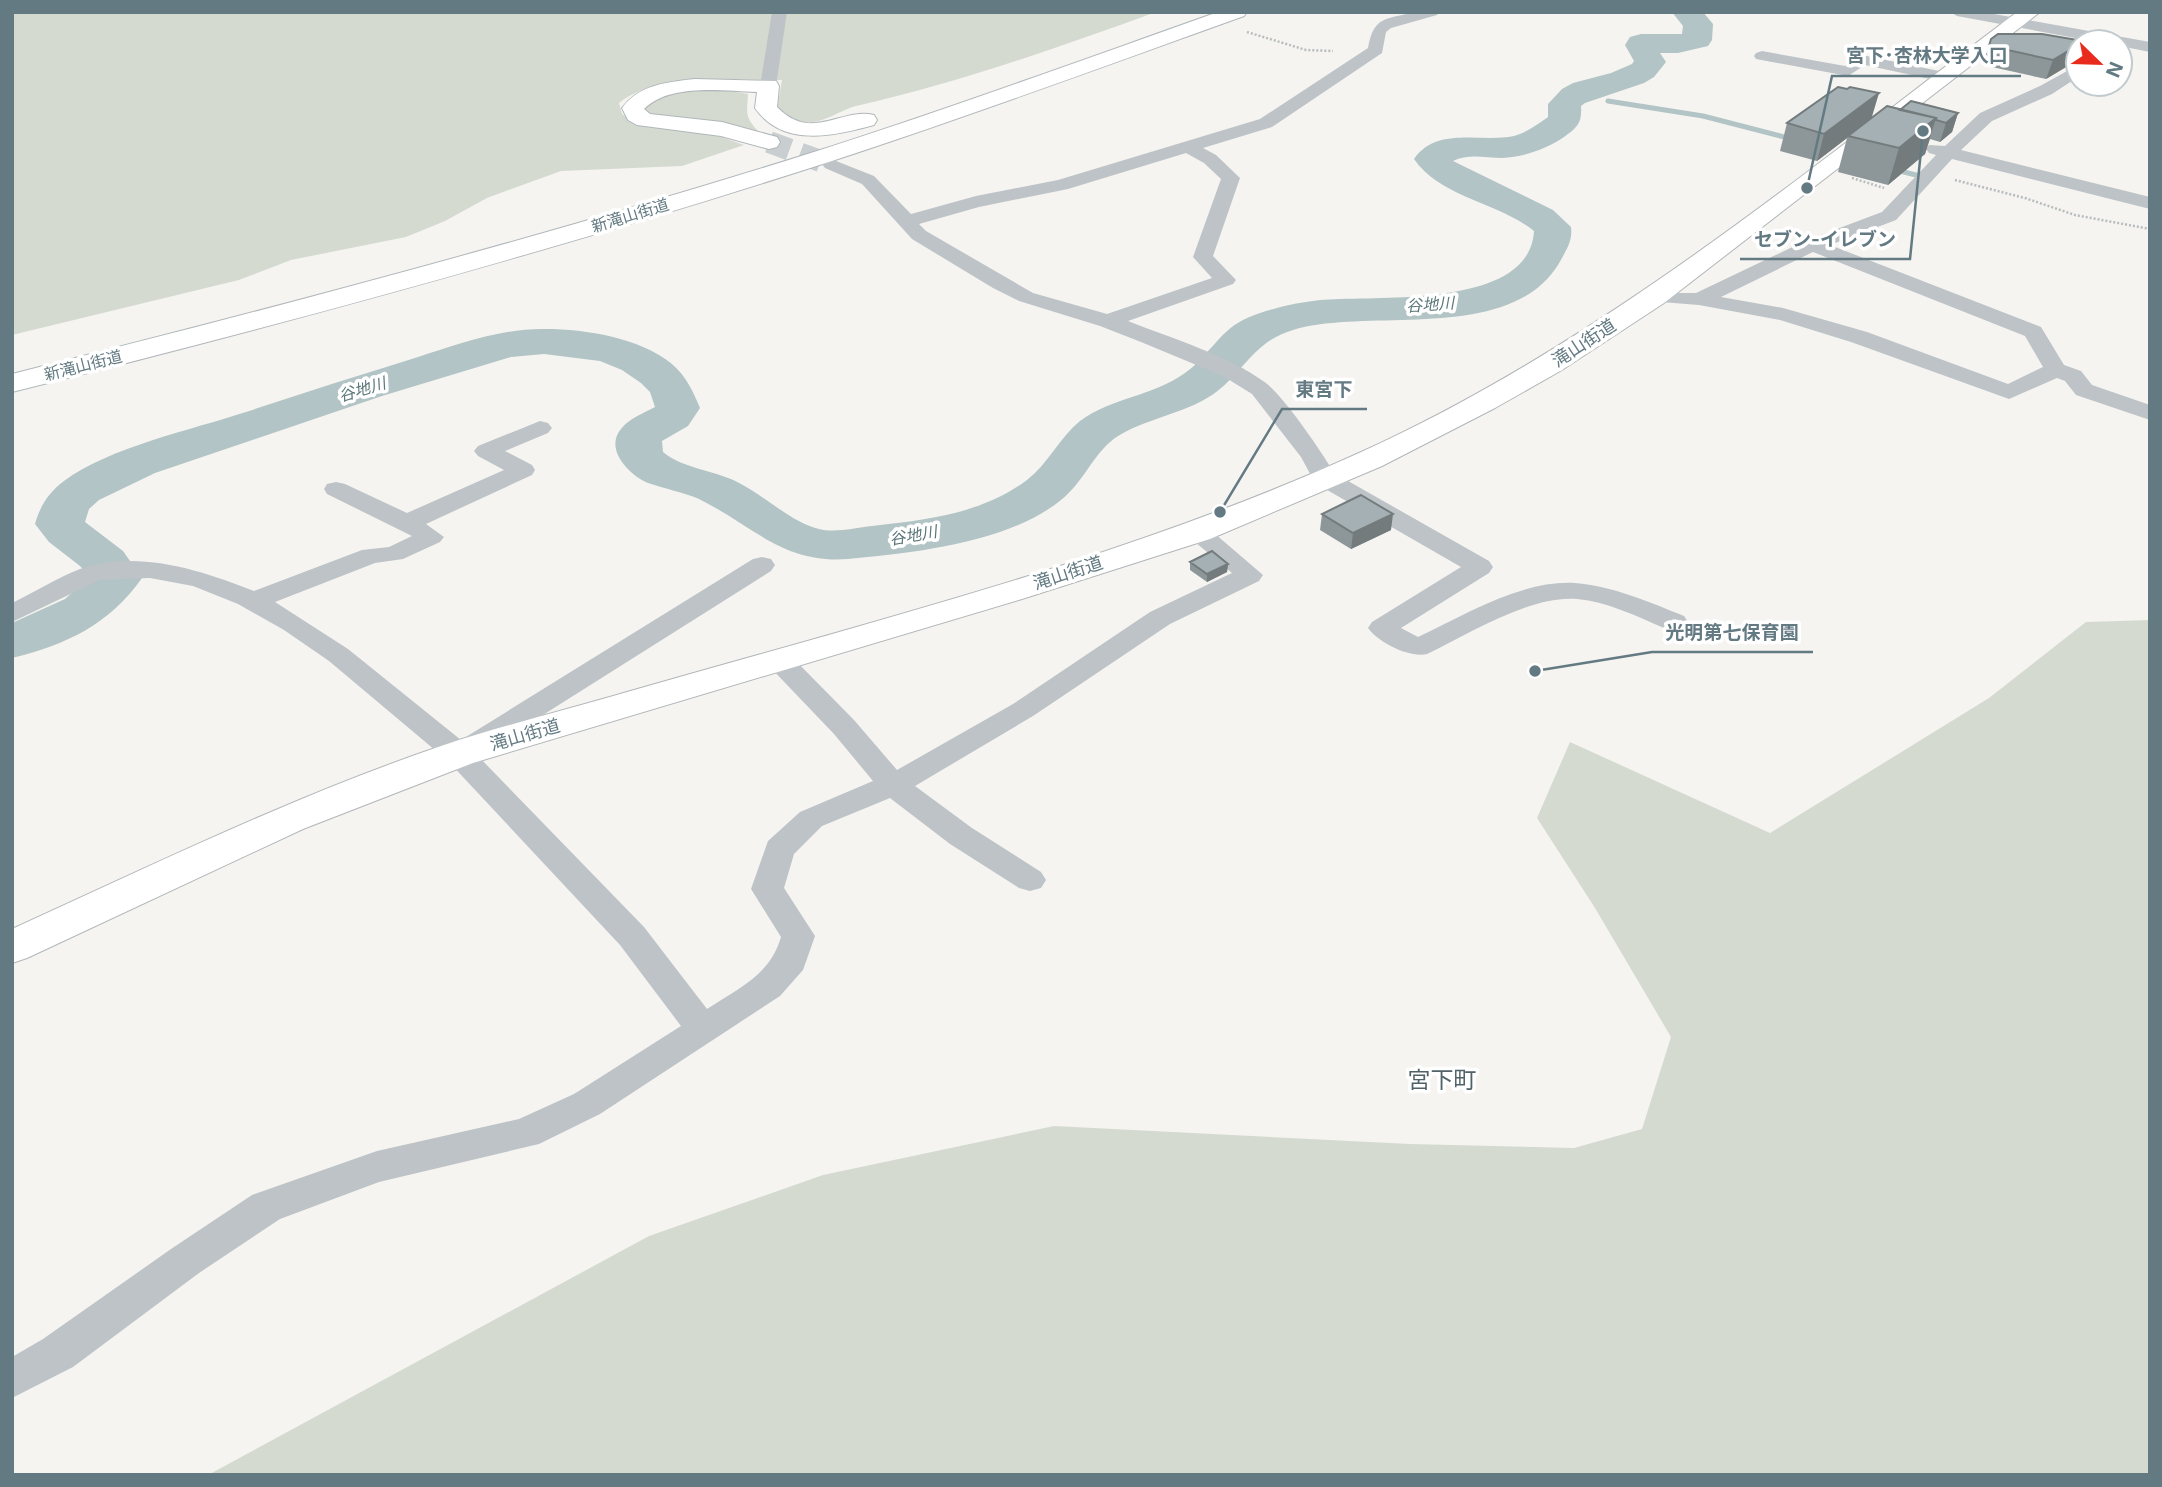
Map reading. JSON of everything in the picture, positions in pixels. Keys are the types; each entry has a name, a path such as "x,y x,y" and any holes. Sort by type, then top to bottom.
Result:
{"main road":[{"name":"新滝山街道","path":"12,370 289,298 650,197 937,107 1208,12"},
{"path":"374,287 454,277 669,215 1087,77 1243,18"},
{"name":"新滝山街道","path":"12,383 296,309 650,209 890,134 1243,18"},
{"name":"滝山街道","path":"12,947 289,819 459,754 1010,592 1198,532 1371,459 1552,365 1655,297 1822,170 1884,136 1944,77 2023,18"},
{"path":"777,134 773,117 766,108 768,86 676,88 645,96 633,108 636,115 645,120 777,134 827,129 888,114 937,107"},
{"path":"650,197 783,145 790,138 777,134"},
{"path":"12,396 163,357 296,309"}],"street":[{"path":"768,86 781,22 780,12"},
{"path":"905,222 976,202 1061,186 1266,123 1376,50 1379,30 1386,25 1432,12"},
{"path":"1957,12 2023,18 2064,28"},
{"path":"1762,56 1848,71 1862,60 1944,77"},
{"path":"1699,299 1812,245 1889,216 1927,173 1986,117 2046,90 2064,78"},
{"path":"1923,146 2150,203"},
{"path":"1108,321 1226,280 1203,257 1231,178 1210,159 1188,147"},
{"path":"827,163 868,180 905,222 931,242 1026,297 1108,321 1231,371 1260,389 1269,399 1312,455 1324,478 1480,567 1381,628 1417,648 1526,600 1561,591 1626,603 1674,622"},
{"path":"1812,245 2033,332 2056,370 2073,376 2084,390 2150,412"},
{"path":"1655,297 1699,299 1783,314 1859,337 2009,391 2056,370"},
{"path":"407,523 523,470 486,451 540,428"},
{"path":"253,601 371,556 394,554 430,537 336,489"},
{"path":"12,1379 58,1353 185,1261 266,1207 377,1167 526,1133 587,1104 768,987 791,961 798,936 767,889 779,849 811,819 893,785 1023,710 1160,618 1250,575 1198,532"},
{"path":"459,754 762,565"},
{"path":"12,614 96,572 130,570 174,573 274,610 310,634 459,754 632,936 703,1029"},
{"path":"779,660 844,727 893,785 961,836 1030,880"}],"path":[{"path":"1243,18 1306,50 1369,55"},
{"path":"1822,170 1908,195"},
{"path":"1927,173 2025,198 2075,215 2150,229"}],"shaded area":[{"path":"12,12 1156,12 1007,64 856,106 816,121 797,120 777,109 782,80 698,79 655,86 619,103 622,114 636,123 710,133 744,145 682,166 561,171 487,198 445,221 406,237 291,260 239,280 12,335"},
{"path":"717,89 748,94 748,116 761,134 652,116 645,112 643,107 669,93"},
{"path":"2150,620 2150,1475 208,1475 649,1236 823,1175 1054,1126 1410,1144 1574,1148 1642,1129 1671,1037 1595,908 1537,818 1570,742 1770,833 1989,698 2086,622"}],"building":[{"path":"1998,34 2042,34 2064,38 2064,53 2053,60 1989,46 1991,39"},
{"path":"1838,87 1879,93 1824,134 1787,123"},
{"path":"1911,101 1958,113 1946,123 1900,110"},
{"path":"1887,106 1936,118 1899,148 1848,136"},
{"path":"1361,495 1393,514 1353,533 1322,514"},
{"path":"1212,551 1228,564 1207,574 1190,562"}],"waterway":[{"name":"谷地川","path":"12,642 70,618 96,601 116,578 105,561 60,524 70,500 82,490 160,455 484,350 525,342 567,342 591,346 637,361 656,373 670,389 678,408 672,416 639,435 639,449 643,459 664,472 713,488 801,539 821,544 851,544 923,534 986,520 1025,503 1043,491 1096,431 1122,416 1178,396 1203,381 1241,340 1256,330 1304,315 1409,309 1473,300 1502,292 1521,283 1534,271 1547,250 1552,239 1552,227 1524,208 1451,175 1431,159 1457,147 1514,146 1542,136 1565,121 1564,104 1573,96 1584,90 1633,76 1643,70 1650,62 1641,43 1678,44 1697,40 1698,24 1686,12"},
{"path":"1608,101 1703,116 1796,140"},
{"path":"1892,169 1916,175"}],"tunnel":[{"path":"769,142 823,162"}],"place":[{"name":"セブン-イレブン","path":"1923,131"},
{"name":"宮下･杏林大学入口","path":"1807,188"},
{"name":"東宮下","path":"1220,512"},
{"name":"光明第七保育園","path":"1535,671"}],"district":[{"name":"宮下町","path":"1442,1080"}]}
